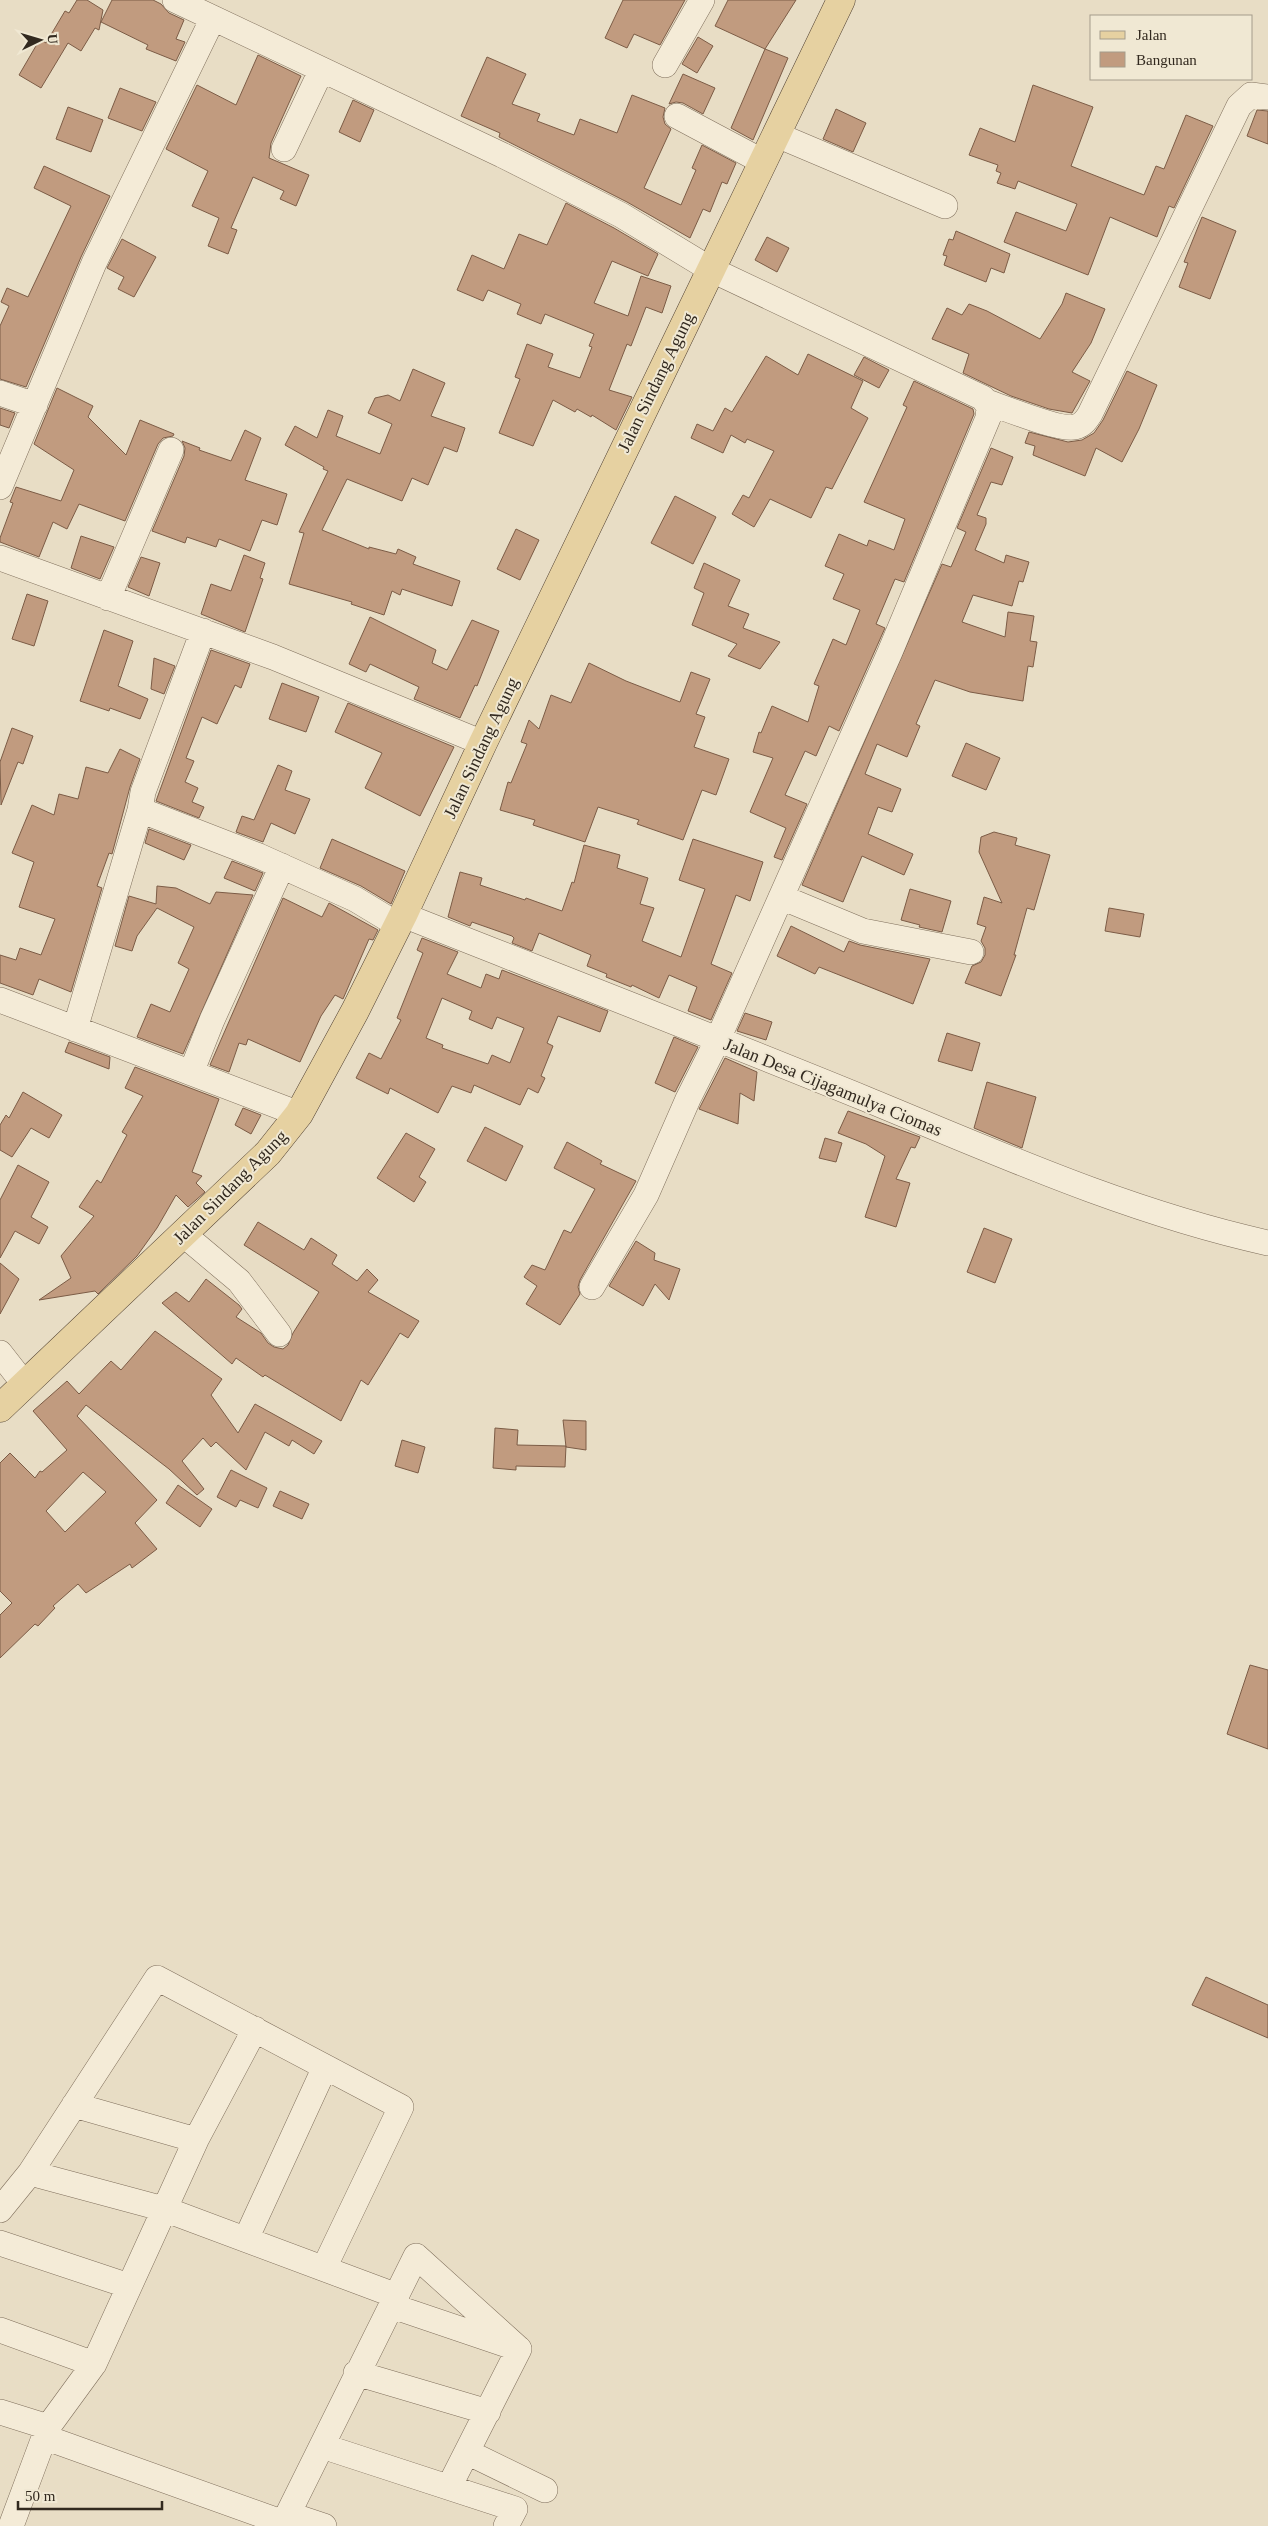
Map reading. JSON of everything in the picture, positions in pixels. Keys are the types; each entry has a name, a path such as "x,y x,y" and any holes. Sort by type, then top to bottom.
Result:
{"main road":[{"name":"Jalan Sindang Agung","path":"0,1408 268,1153 299,1114 355,1011 400,920 710,269 777,135 841,0"}],"street":[{"path":"175,0 205,10 321,71 502,155 621,215 710,269 983,398 987,402 1058,426 1072,428 1083,424 1103,388 1239,106 1251,95 1268,97"},
{"path":"665,65 702,0"},
{"path":"0,488 94,263 205,10"},
{"path":"284,149 321,71"},
{"path":"676,116 754,157 761,167"},
{"path":"777,135 945,206"},
{"path":"0,393 35,405"},
{"path":"592,1287 646,1195 688,1099 718,1039 890,652 988,418 987,402"},
{"path":"108,598 171,450"},
{"path":"0,558 273,657 483,743"},
{"path":"76,1029 140,810 143,792 203,632"},
{"name":"Jalan Desa Cijagamulya Ciomas","path":"140,810 282,866 400,920 718,1039 1017,1163 1159,1213 1268,1243"},
{"path":"191,1073 212,1020 282,866"},
{"path":"781,897 863,931 971,952"},
{"path":"0,1000 299,1114"},
{"path":"183,1234 239,1281 279,1334"},
{"path":"0,1353 25,1385"},
{"path":"0,2210 30,2172 158,1978 401,2108 324,2268"},
{"path":"14,2522 46,2432 94,2364 196,2140 254,2029"},
{"path":"246,2239 325,2067"},
{"path":"74,2105 196,2140"},
{"path":"30,2172 164,2209 324,2268 395,2301 519,2349"},
{"path":"0,2243 129,2286"},
{"path":"285,2521 356,2373 395,2301 416,2256 519,2349"},
{"path":"0,2330 94,2364"},
{"path":"449,2487 519,2349"},
{"path":"356,2373 488,2412"},
{"path":"0,2412 46,2432 285,2521 324,2526"},
{"path":"322,2446 515,2510 506,2526"},
{"path":"467,2452 545,2490"}],"building":[{"path":"77,0 87,0 103,10 99,30 95,28 81,51 68,43 41,88 19,75 40,39 46,43 65,11 69,13"},
{"path":"112,0 153,0 161,4 169,13 184,20 176,39 185,42 176,61 146,49 148,45 101,22"},
{"path":"623,0 685,0 660,45 634,34 627,48 605,38"},
{"path":"728,0 796,0 765,49 715,26"},
{"path":"698,37 713,46 697,73 682,64"},
{"path":"765,49 788,58 753,140 731,128"},
{"path":"258,55 301,76 271,143 269,158 309,175 296,206 280,199 284,191 253,177 231,228 237,230 228,254 208,246 219,218 192,206 208,171 166,149 197,85 236,105"},
{"path":"487,57 526,74 512,104 540,114 537,121 574,135 580,119 617,133 632,95 665,108 663,117 665,124 671,129 644,188 681,205 696,170 692,168 702,145 736,163 727,184 722,182 710,212 703,209 690,238 627,202 499,137 500,133 461,116"},
{"path":"683,74 715,88 703,114 683,103 669,104"},
{"path":"1033,85 1093,107 1071,166 1144,195 1156,166 1164,169 1186,115 1213,126 1174,208 1169,206 1157,237 1110,217 1088,275 1004,242 1016,212 1066,231 1077,204 1018,181 1015,189 997,183 1001,173 996,171 998,165 969,155 980,128 1015,142"},
{"path":"120,88 156,102 142,131 108,118"},
{"path":"353,100 374,110 360,142 339,132"},
{"path":"68,107 103,120 91,152 56,139"},
{"path":"836,109 866,123 853,152 823,139"},
{"path":"1257,110 1268,111 1268,144 1247,136"},
{"path":"44,166 110,196 81,257 26,387 0,379 0,326 9,306 1,302 7,288 28,297 71,206 34,188"},
{"path":"566,203 658,254 648,276 612,261 594,303 628,316 641,276 671,286 662,313 646,307 631,346 627,344 609,390 632,397 616,430 592,415 591,417 577,409 575,412 553,400 533,446 499,433 520,379 515,377 527,344 553,354 548,367 580,378 592,347 589,346 594,334 545,314 541,324 517,314 521,304 488,290 483,301 457,290 472,255 504,269 519,234 547,245"},
{"path":"1202,217 1236,231 1210,299 1179,287 1188,263 1184,262"},
{"path":"956,231 1010,254 1004,273 991,268 986,282 944,265 947,256 943,255 949,239 953,240"},
{"path":"767,237 789,248 777,272 755,260"},
{"path":"122,239 156,257 134,297 118,289 124,277 107,268"},
{"path":"1066,293 1105,309 1091,343 1072,372 1090,381 1072,413 1049,409 1011,396 963,373 969,354 932,339 947,308 962,315 969,304 987,311 1040,339 1062,304"},
{"path":"808,354 863,381 851,408 868,418 832,489 826,487 811,518 770,499 754,527 732,514 743,495 749,498 774,451 747,439 745,443 731,435 723,453 691,438 697,424 713,431 725,408 732,412 766,356 798,375"},
{"path":"864,357 889,370 879,388 854,375"},
{"path":"413,369 445,383 431,416 465,428 457,452 444,447 428,485 412,478 402,501 347,479 322,530 369,549 369,547 396,554 398,549 416,557 413,564 460,581 452,606 402,589 400,595 392,591 384,615 351,604 352,602 289,584 304,533 299,532 328,471 285,445 295,426 317,438 328,410 343,416 336,436 380,454 392,424 368,413 375,398 388,395 400,401"},
{"path":"1127,371 1157,385 1139,429 1122,462 1096,448 1085,476 1033,455 1035,446 1025,443 1029,432 1068,442 1082,440 1094,433 1103,420"},
{"path":"914,381 973,409 974,414 904,582 895,579 876,624 885,628 839,731 829,726 816,756 805,751 785,795 807,804 782,860 774,857 786,828 750,812 773,758 753,752 759,732 761,733 772,706 808,722 819,686 814,684 833,639 846,645 860,610 833,599 844,574 825,566 839,534 867,546 869,540 894,550 905,519 864,502 907,407 903,405"},
{"path":"57,388 93,406 88,417 126,455 140,420 174,434 173,436 163,438 158,444 125,521 79,504 67,529 53,522 39,557 0,542 0,538 13,503 10,502 16,487 61,501 74,470 34,444"},
{"path":"0,408 15,413 9,428 0,425"},
{"path":"245,430 261,438 245,480 287,494 277,525 262,520 250,551 219,539 216,547 187,537 185,543 152,531 184,456 185,448 182,441 200,448 199,450 231,461"},
{"path":"991,448 1013,457 1002,485 991,482 977,515 986,518 986,524 975,550 1004,563 1006,555 1029,562 1023,582 1019,581 1012,606 973,595 962,622 1005,637 1008,612 1034,616 1030,641 1037,642 1033,667 1028,666 1023,701 970,692 935,680 916,724 920,726 907,757 877,744 865,774 901,789 892,812 878,807 868,834 913,854 904,875 862,856 843,902 802,885 942,564 951,567 966,532 957,528"},
{"path":"675,496 716,517 693,564 651,543"},
{"path":"516,529 539,540 520,580 497,569"},
{"path":"81,536 114,547 100,579 71,568"},
{"path":"244,555 265,563 260,578 263,579 245,632 201,614 211,584 231,591"},
{"path":"141,557 160,563 149,596 128,587"},
{"path":"704,563 740,580 728,606 749,614 743,628 780,642 760,669 728,656 737,644 692,625 704,593 694,588"},
{"path":"27,594 48,601 34,646 12,639"},
{"path":"370,617 436,650 432,663 447,670 472,620 499,631 477,686 475,685 460,718 414,699 419,687 370,664 366,672 349,664"},
{"path":"104,630 133,641 118,686 148,699 140,719 110,708 109,711 80,701"},
{"path":"211,650 250,664 241,688 235,685 217,724 202,717 186,758 194,761 185,782 198,788 192,802 204,807 199,818 156,801"},
{"path":"154,658 175,666 164,694 151,689"},
{"path":"589,663 626,681 680,702 691,672 710,679 696,714 705,717 694,747 729,759 716,795 702,790 683,840 637,824 639,820 598,807 585,842 533,825 535,820 500,810 508,782 511,783 527,744 521,742 529,720 539,729 551,695 571,703"},
{"path":"282,683 319,697 306,732 269,719"},
{"path":"348,703 454,747 420,816 365,788 382,753 335,732"},
{"path":"12,728 33,736 23,764 18,762 1,805 0,762"},
{"path":"966,743 1000,758 986,790 952,776"},
{"path":"120,749 140,759 130,787 112,854 109,853 97,886 102,888 71,992 39,979 33,995 0,983 0,955 16,960 20,948 41,955 55,919 19,907 34,862 12,853 32,805 54,815 59,794 78,799 86,767 108,773"},
{"path":"278,765 292,771 285,790 310,799 295,834 271,823 263,842 236,832 242,816 254,820"},
{"path":"149,829 191,845 184,860 145,843"},
{"path":"994,832 1017,838 1015,845 1050,855 1034,910 1027,908 1014,955 1016,955 1001,996 965,983 972,966 981,962 985,955 985,948 981,941 986,927 977,924 984,897 1002,903 979,852 981,837"},
{"path":"332,839 405,871 391,904 361,886 320,868"},
{"path":"693,839 763,862 750,901 736,895 711,964 732,973 711,1020 688,1011 697,987 669,975 659,998 632,985 631,987 606,977 607,974 587,966 591,955 539,933 532,951 512,943 514,938 512,936 472,922 470,926 448,917 460,872 482,878 480,885 525,900 526,898 562,911 572,882 574,883 584,845 620,855 617,868 648,878 640,904 654,908 642,941 681,957 705,889 679,880"},
{"path":"232,861 263,873 255,891 224,878"},
{"path":"157,886 176,888 210,904 216,892 253,895 183,1054 137,1037 151,1004 170,1012 189,969 178,963 194,927 157,908 137,936 132,951 115,946 129,896 156,904"},
{"path":"910,889 951,901 942,932 919,927 920,925 901,920"},
{"path":"283,898 322,917 329,903 378,930 373,940 369,939 343,999 335,995 321,1016 300,1062 248,1039 246,1045 239,1043 229,1072 210,1065"},
{"path":"1109,908 1144,914 1140,937 1105,931"},
{"path":"791,926 844,952 849,941 860,945 930,959 913,1004 819,967 815,974 777,956"},
{"path":"422,938 458,952 447,974 481,988 486,974 499,979 502,970 608,1011 600,1032 558,1016 547,1043 553,1046 541,1076 545,1078 538,1093 528,1088 520,1105 474,1085 471,1093 452,1086 438,1113 390,1088 388,1094 356,1078 369,1053 381,1059 401,1020 397,1018 423,953 417,950","holes":["442,998 472,1011 469,1019 492,1029 497,1017 524,1028 510,1063 492,1055 488,1064 442,1048 443,1045 426,1038"]},
{"path":"745,1013 772,1022 766,1040 737,1031"},
{"path":"947,1033 980,1043 972,1071 938,1061"},
{"path":"674,1037 698,1047 675,1092 655,1083"},
{"path":"69,1042 110,1057 109,1069 65,1052"},
{"path":"725,1058 757,1072 754,1101 740,1093 738,1124 699,1109"},
{"path":"135,1067 219,1099 192,1172 202,1176 196,1183 205,1192 188,1207 176,1195 157,1228 137,1256 98,1294 95,1291 39,1300 71,1278 61,1256 94,1216 79,1207 97,1180 101,1183 127,1135 122,1132 143,1096 125,1088"},
{"path":"987,1082 1036,1097 1022,1148 974,1128"},
{"path":"23,1092 62,1115 49,1138 31,1128 12,1157 0,1150 0,1125 6,1115 9,1118"},
{"path":"243,1108 261,1115 251,1134 235,1125"},
{"path":"848,1111 920,1137 915,1148 911,1147 896,1179 910,1183 896,1227 865,1217 885,1156 866,1144 838,1133"},
{"path":"485,1127 523,1146 506,1181 467,1161"},
{"path":"406,1133 435,1149 419,1177 426,1182 414,1202 377,1178"},
{"path":"825,1138 842,1143 836,1162 819,1158"},
{"path":"567,1142 602,1161 600,1164 636,1181 580,1280 578,1287 580,1294 560,1325 526,1304 537,1286 524,1277 532,1265 545,1270 564,1230 571,1233 595,1189 554,1168"},
{"path":"18,1165 49,1182 31,1217 48,1227 39,1244 15,1231 0,1258 0,1200"},
{"path":"258,1222 304,1250 311,1238 337,1255 332,1264 357,1281 367,1269 378,1280 368,1292 419,1321 408,1338 400,1333 368,1385 361,1380 341,1421 265,1375 263,1377 236,1358 232,1364 162,1303 176,1292 189,1302 206,1279 239,1305 242,1309 236,1317 261,1333 268,1343 283,1349 288,1345 293,1333 319,1292 244,1245"},
{"path":"984,1228 1012,1239 995,1283 967,1272"},
{"path":"636,1241 655,1253 654,1260 680,1269 669,1300 655,1284 643,1306 609,1286"},
{"path":"0,1263 19,1279 0,1314"},
{"path":"155,1331 222,1379 211,1395 238,1433 255,1404 322,1441 314,1454 292,1440 289,1446 265,1432 246,1470 216,1442 211,1447 203,1438 182,1461 204,1489 197,1495 169,1469 86,1405 77,1416 157,1500 135,1523 157,1549 132,1568 130,1564 86,1593 78,1584 53,1606 55,1608 38,1626 35,1624 0,1658 0,1615 12,1603 0,1591 0,1463 10,1453 35,1478 40,1471 42,1472 67,1450 33,1411 67,1381 79,1394 111,1361 121,1370","holes":["83,1472 106,1492 65,1532 46,1511"]},
{"path":"563,1420 586,1421 586,1450 566,1447"},
{"path":"495,1428 518,1430 517,1445 566,1446 565,1467 516,1466 516,1470 493,1468"},
{"path":"402,1440 425,1447 418,1473 395,1466"},
{"path":"231,1470 267,1488 258,1508 240,1500 236,1507 217,1497"},
{"path":"178,1485 212,1509 200,1527 166,1503"},
{"path":"280,1491 309,1504 302,1519 273,1506"},
{"path":"1250,1665 1268,1670 1268,1749 1227,1734"},
{"path":"1206,1977 1268,2005 1268,2038 1192,2005"}]}
